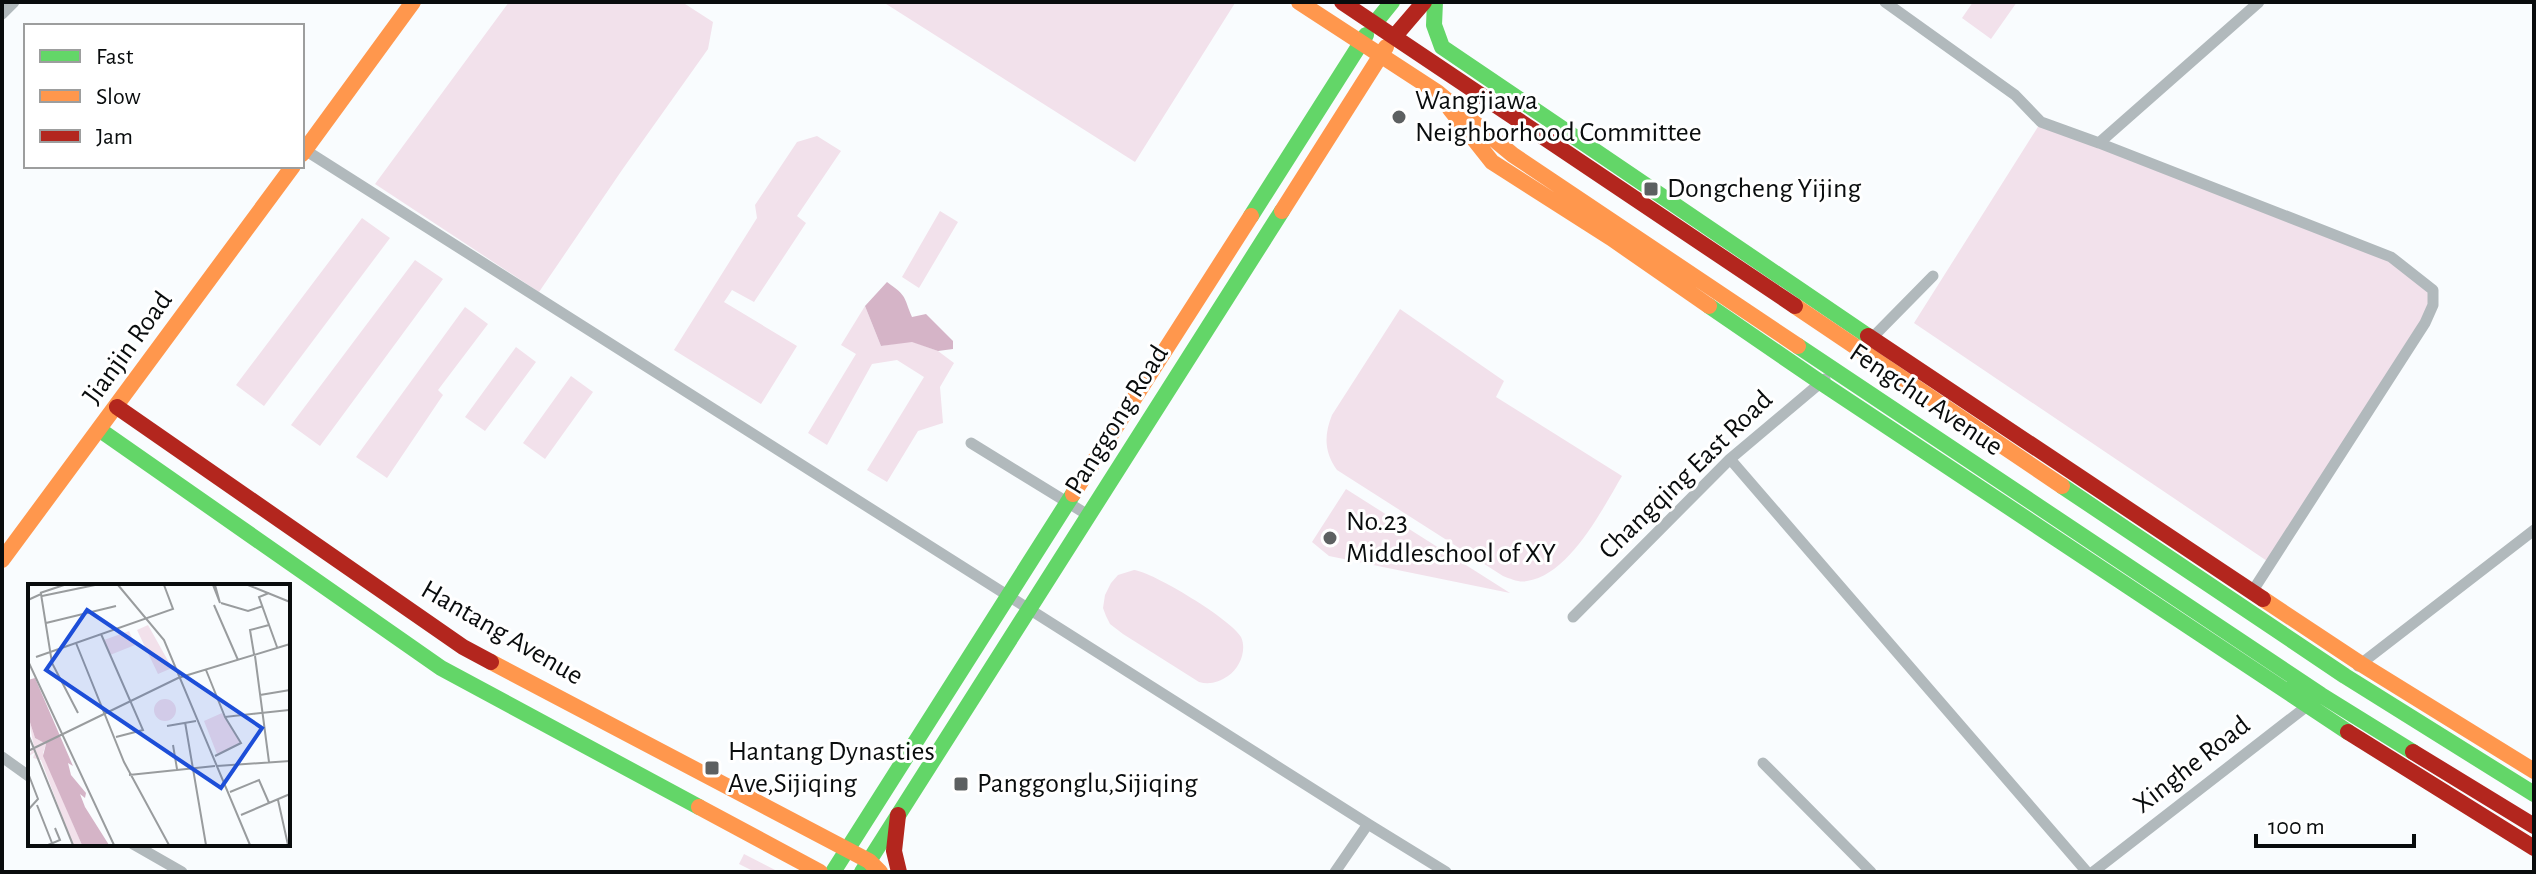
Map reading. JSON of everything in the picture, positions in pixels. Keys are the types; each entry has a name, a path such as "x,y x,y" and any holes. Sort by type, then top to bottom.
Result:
{"main road":[{"path":"304,152 413,2"},
{"name":"Fengchu Avenue","path":"1299,2 1437,92 1513,155 1921,428 2314,700 2534,826"},
{"name":"Fengchu Avenue","path":"1342,2 2345,676 2534,794"},
{"name":"Panggong Road","path":"833,872 1360,44 1392,2"},
{"name":"Panggong Road","path":"870,868 898,815 1380,56 1424,2"},
{"path":"1435,2 1432,14 1436,36 1442,47 2252,592 2534,771"},
{"path":"1437,92 1492,162 1611,238 1856,406 2314,700 2534,848"},
{"name":"Jianjin Road","path":"2,560 292,168"},
{"path":"1672,225 1738,248"},
{"path":"1633,255 1701,281"},
{"path":"1931,377 1988,437"},
{"path":"1856,406 1921,428"},
{"name":"Hantang Avenue","path":"117,407 463,647 825,838 870,868"},
{"name":"Hantang Avenue","path":"100,430 441,668 813,870"},
{"path":"898,815 894,851 899,872"},
{"path":"825,838 850,837 865,824"}],"street":[{"path":"2,14 14,2"},
{"path":"1885,2 2015,95 2041,122 2391,257 2433,290 2433,305 2425,323 2252,592"},
{"path":"2099,143 2259,2"},
{"path":"304,152 1446,872"},
{"path":"1859,351 1933,276"},
{"name":"Changqing East Road","path":"1573,617 1730,459 1835,371"},
{"path":"971,443 1088,515"},
{"path":"1730,459 2087,872"},
{"path":"2345,676 2534,530"},
{"name":"Xinghe Road","path":"2093,872 2314,700"},
{"path":"2,757 28,776"},
{"path":"1763,763 1871,872"},
{"path":"1335,872 1368,824"},
{"path":"136,846 182,872"}],"shaded area":[{"path":"509,2 682,2 713,22 708,49 539,292 375,184"},
{"path":"883,2 1232,2 1235,3 1135,162"},
{"path":"1973,2 2017,2 1991,39 1962,18"},
{"path":"2041,122 2390,257 2423,280 2433,305 2270,563 1914,323"},
{"path":"817,136 841,151 797,216 806,223 754,302 732,290 724,302 797,346 761,404 674,350 757,218 755,205 797,142"},
{"path":"940,211 958,222 919,288 902,277"},
{"path":"362,218 390,238 264,406 236,385"},
{"path":"415,260 443,279 320,446 291,425"},
{"path":"887,282 904,297 912,317 926,314 953,341 953,349 938,351 912,342 881,346 865,306"},
{"path":"865,306 881,346 911,341 938,351 954,363 940,387 943,423 918,431 887,482 867,470 924,377 897,360 872,364 827,445 808,433 856,354 841,345"},
{"path":"465,307 488,324 438,390 443,395 387,478 356,457"},
{"path":"1400,309 1504,381 1496,397 1622,476 1583,539 1557,567 1542,576 1521,581 1503,576 1337,470 1333,463 1327,443 1332,415"},
{"path":"516,347 536,362 485,431 465,417"},
{"path":"571,376 593,392 545,459 523,443"},
{"path":"1346,489 1510,593 1329,556 1312,542"},
{"path":"1134,570 1174,588 1235,629 1243,647 1241,658 1232,673 1214,682 1199,682 1110,624 1103,608 1105,595 1118,575"},
{"path":"744,854 779,872 755,872 739,864"}],"traffic: fast":[{"path":"1375,23 1392,2"},
{"path":"1435,2 1434,25 1442,47 1868,336"},
{"path":"1251,216 1366,35"},
{"path":"862,872 1282,211"},
{"path":"1709,306 2348,732"},
{"path":"1798,346 2321,695 2413,752"},
{"path":"100,430 441,668 699,807"},
{"path":"2062,486 2345,676 2534,794"},
{"path":"833,872 1073,494"}],"traffic: slow":[{"path":"304,151 413,2"},
{"path":"1299,2 1437,92 1513,155 1798,346"},
{"path":"1282,211 1386,47"},
{"path":"1450,109 1492,162 1611,238 1709,306"},
{"path":"2,560 292,168"},
{"path":"1073,494 1251,216"},
{"path":"1795,306 2062,486"},
{"path":"2263,599 2534,771"},
{"path":"491,662 869,861 880,872"},
{"path":"699,807 820,872"}],"traffic: jam":[{"path":"1342,2 1795,306"},
{"path":"1394,37 1424,2"},
{"path":"1868,336 2263,599"},
{"path":"117,407 463,647 491,662"},
{"path":"2348,732 2534,848"},
{"path":"2413,752 2534,826"},
{"path":"898,815 894,851 899,872"}],"place":[{"name":"Wangjiawa Neighborhood Committee","path":"1399,117"},
{"name":"Dongcheng Yijing","path":"1651,189"},
{"name":"No.23 Middleschool of XY","path":"1330,538"},
{"name":"Hantang Dynasties Ave,Sijiqing","path":"712,768"},
{"name":"Panggonglu,Sijiqing","path":"961,784"}]}
